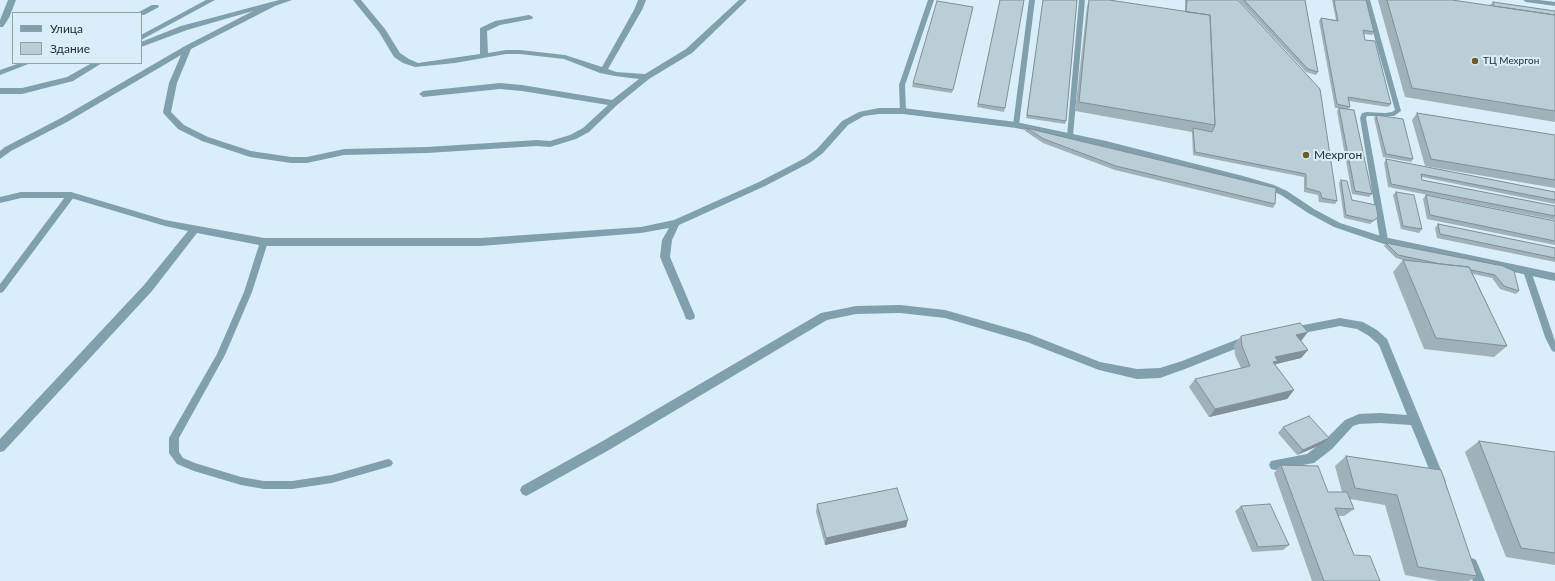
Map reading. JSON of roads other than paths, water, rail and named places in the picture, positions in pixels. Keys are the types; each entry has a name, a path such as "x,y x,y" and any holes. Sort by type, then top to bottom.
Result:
{"street":[{"path":"0,26 12,0"},
{"path":"142,37 211,0"},
{"path":"142,45 184,28 288,0"},
{"path":"357,0 382,31 397,55 406,61 418,65 429,65 506,52 546,54 565,58 615,74 646,77"},
{"path":"603,71 638,10 642,0"},
{"path":"188,48 173,82 167,112 181,127 205,139 250,154 291,160 307,160 344,152 427,150 537,143 550,144 573,137 586,130 614,103 646,77 688,51 704,38 743,0"},
{"path":"0,156 8,149 64,120 188,48 272,4"},
{"path":"142,12 155,6"},
{"path":"484,56 483,30 498,23 529,16"},
{"path":"0,73 24,64"},
{"path":"0,91 22,91 70,79 96,64"},
{"path":"423,94 500,86 522,88 614,103"},
{"path":"0,200 21,195 72,195 165,223 264,242 481,242 641,230 676,223 762,184 808,160 820,151 845,123 862,114 879,111 903,112 1016,125 1114,146 1272,187 1311,211 1337,224 1384,240 1555,277"},
{"path":"676,223 667,240 665,257 690,316"},
{"path":"0,447 148,288 195,229"},
{"path":"526,490 605,446 825,316 856,310 900,309 944,314 1029,338 1100,366 1137,374 1160,372 1185,365 1257,337"},
{"path":"1279,333 1340,322 1359,326 1373,333 1383,342 1416,420 1444,493"},
{"path":"1275,465 1310,459 1328,445 1349,422 1358,419 1380,418 1416,420"},
{"path":"1467,552 1479,581"}],"lane":[{"path":"903,112 902,85 931,0"},
{"path":"1016,125 1032,0"},
{"path":"1070,136 1082,0"},
{"path":"1367,0 1398,111 1394,114 1385,115 1367,114 1364,115 1363,118 1384,240"},
{"path":"1526,0 1555,4"},
{"path":"0,290 72,195"},
{"path":"264,242 248,292 221,355 174,438 174,453 180,461 194,467 241,482 264,485 292,485 332,479 388,463"},
{"path":"1527,271 1549,337 1555,349"}],"place":[{"name":"ТЦ Мехргон","path":"1475,61"},
{"name":"Мехргон","path":"1306,155"}]}
